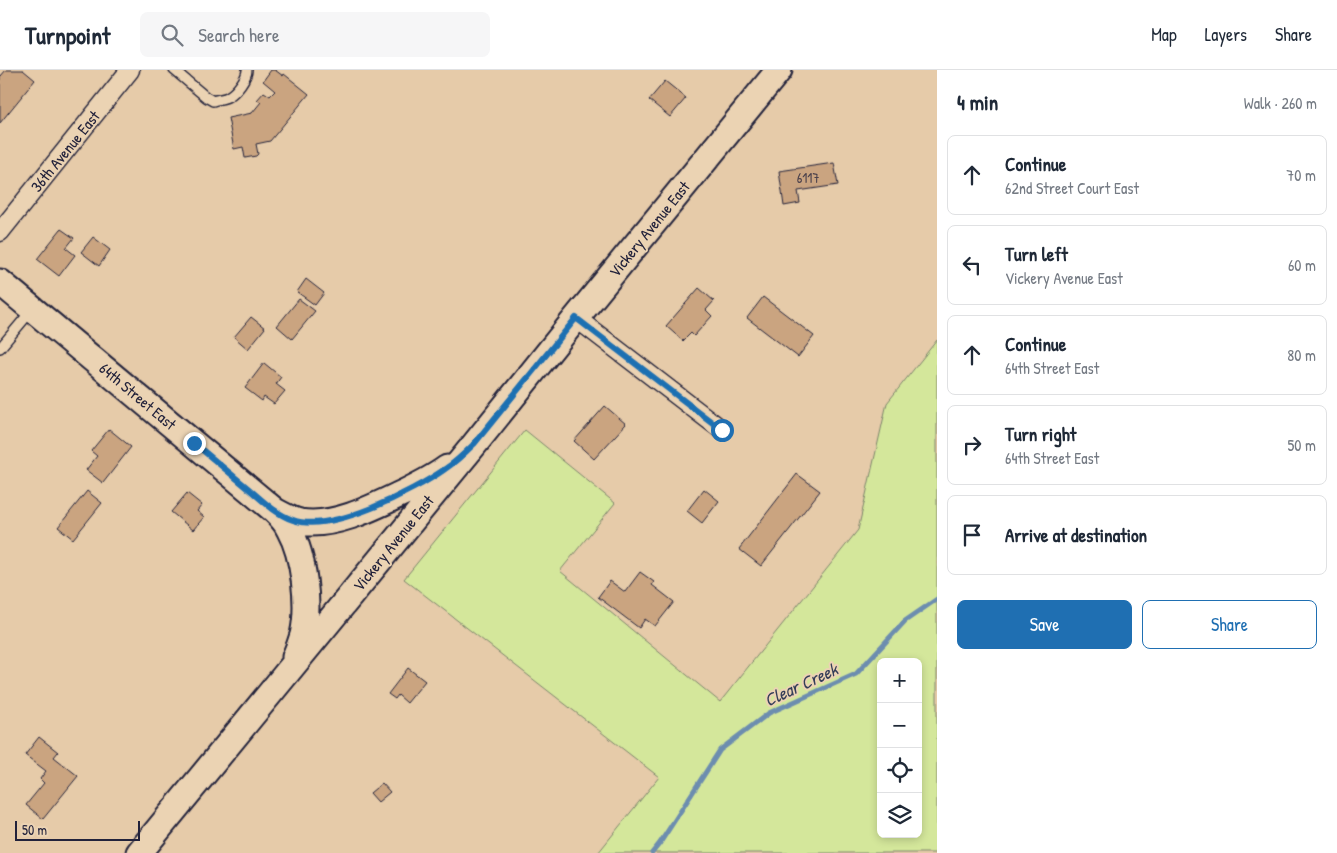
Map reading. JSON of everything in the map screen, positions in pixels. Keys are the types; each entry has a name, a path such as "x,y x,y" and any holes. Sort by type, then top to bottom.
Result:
{"street":[{"name":"36th Avenue East","path":"0,232 130,70"},
{"name":"Vickery Avenue East","path":"139,853 779,70"},
{"name":"64th Street East","path":"0,282 275,511 289,527 301,565 305,615 303,634 295,657 287,672"},
{"path":"576,318 722,430"},
{"name":"64th Street East","path":"275,511 295,521 308,522 332,520 364,511 434,476 452,464 474,444"}],"lane":[{"path":"174,70 206,97 213,100 229,96 247,76 247,70"},
{"path":"0,348 33,309"}],"green space":[{"path":"937,340 937,853 598,853 659,777 404,579 525,430 615,503 560,571 720,702 858,530 887,403"}],"building":[{"path":"6,70 23,70 35,80 0,123 0,77"},
{"path":"271,70 275,70 283,76 284,74 309,94 270,141 256,144 258,154 256,156 245,158 243,147 234,149 228,118 252,113 261,102 257,100 264,92 270,96 275,91 263,81"},
{"path":"665,81 686,98 670,117 649,100"},
{"path":"834,163 838,185 798,191 800,203 784,206 779,171"},
{"path":"61,229 74,238 66,248 75,255 59,276 37,259"},
{"path":"93,237 110,250 99,266 81,252"},
{"path":"306,279 324,293 315,305 297,292"},
{"path":"699,288 714,301 706,310 712,316 694,336 691,333 683,341 666,326"},
{"path":"763,297 814,336 798,357 747,318"},
{"path":"299,299 315,311 292,339 277,326"},
{"path":"251,317 265,328 248,349 234,337"},
{"path":"264,363 281,377 276,384 285,391 274,404 264,397 262,401 245,388"},
{"path":"605,406 626,424 594,459 574,441"},
{"path":"109,429 131,447 103,483 86,470 97,456 91,451"},
{"path":"797,474 820,491 761,566 739,549"},
{"path":"704,489 719,501 702,523 687,511"},
{"path":"87,491 102,503 73,539 58,527"},
{"path":"187,493 202,505 197,511 204,517 193,530 171,512"},
{"path":"640,572 654,582 652,585 674,602 655,626 645,619 639,628 598,597 610,581 625,592"},
{"path":"408,668 425,681 407,703 398,695 395,699 388,694"},
{"path":"39,737 58,752 54,757 78,776 43,819 26,805 44,783 40,779 46,771 25,755"},
{"path":"382,783 390,792 378,802 370,793"}],"waterway":[{"name":"Clear Creek","path":"652,853 720,750 769,713 856,674 905,621 937,599"}],"route":[{"path":"194,443 275,511 295,521 319,522 364,511 420,484 444,470 462,456 474,444 576,318 722,430"}]}
